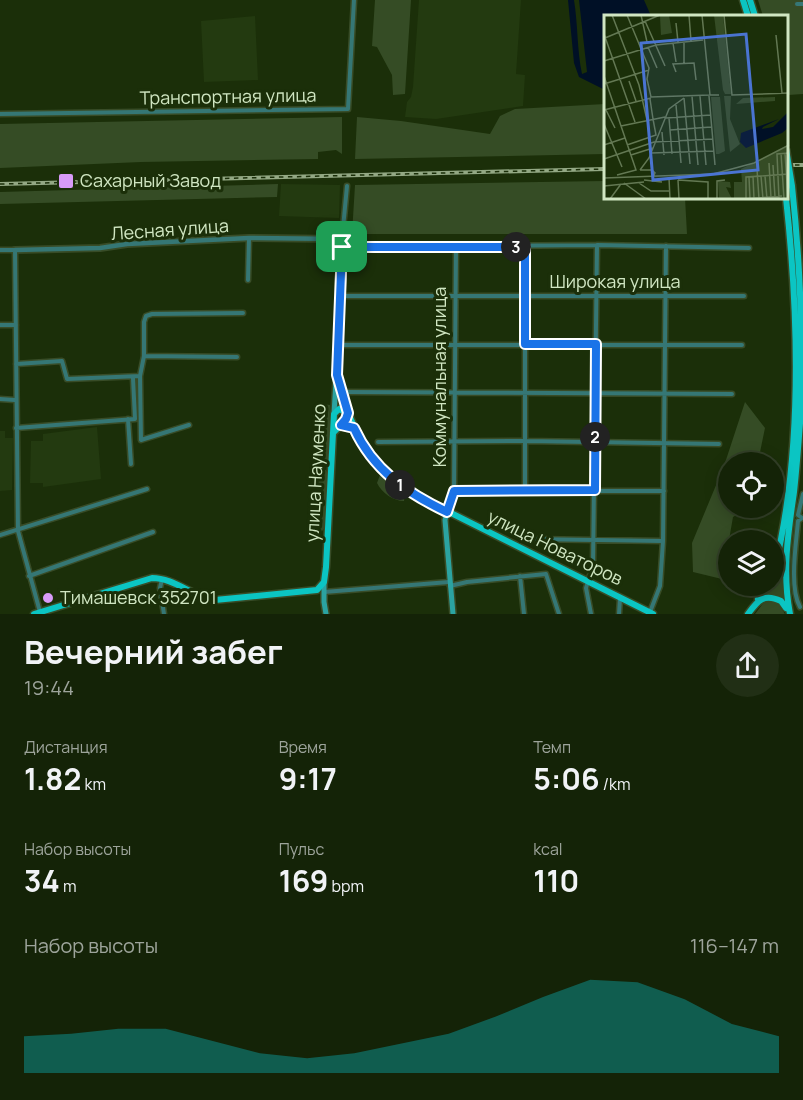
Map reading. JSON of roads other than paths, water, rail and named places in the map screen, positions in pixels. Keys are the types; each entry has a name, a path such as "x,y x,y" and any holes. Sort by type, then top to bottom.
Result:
{"main road":[{"path":"743,0 748,15"},
{"path":"750,0 755,15"},
{"path":"788,161 801,287 803,362 796,470 785,563 789,614"},
{"path":"781,530 788,490 794,409 795,287 786,200"},
{"name":"улица Науменко","path":"320,591 324,582 333,434 337,425 334,414 342,239"},
{"name":"улица Новаторов","path":"337,375 354,428 369,456 385,474 413,494 447,512 652,613"},
{"path":"334,414 339,409 348,413 346,419 337,425"},
{"path":"337,425 354,428"},
{"name":"Коммунальная улица","path":"447,512 445,520 453,614"},
{"path":"38,613 146,580 163,579 203,599 215,600 320,591 326,614"},
{"path":"748,614 760,596"},
{"path":"758,599 769,597 781,601 789,614"}],"street":[{"name":"Транспортная улица","path":"0,114 348,109 354,0"},
{"path":"796,4 803,4"},
{"name":"улица Науменко","path":"342,239 346,186"},
{"path":"248,280 249,238"},
{"name":"Лесная улица","path":"0,250 100,248 127,244 249,238 342,239"},
{"path":"342,247 597,245 749,248"},
{"path":"591,614 586,588 594,566 597,245"},
{"name":"Коммунальная улица","path":"447,512 454,491 456,246"},
{"path":"652,613 660,586 663,541 666,246"},
{"path":"525,247 525,490"},
{"path":"15,250 18,531 38,613"},
{"name":"Широкая улица","path":"341,296 744,296"},
{"path":"189,424 141,440 141,376 146,315 243,313"},
{"path":"0,325 16,325"},
{"path":"338,345 742,345"},
{"path":"144,356 237,357"},
{"path":"16,364 62,362 67,379 141,376"},
{"path":"16,428 135,419 133,378"},
{"path":"342,392 732,394"},
{"path":"0,399 15,400"},
{"path":"128,419 131,464"},
{"path":"378,442 526,441 719,444"},
{"path":"0,535 147,489"},
{"path":"454,491 664,491"},
{"path":"800,608 796,600 795,562 798,521 803,518 798,515 803,494"},
{"path":"29,576 153,532"},
{"path":"529,539 663,541"},
{"path":"320,591 450,584 546,574 559,614"},
{"path":"520,576 524,614"},
{"path":"163,579 160,588 164,614"},
{"path":"619,614 620,597"}],"water":[{"path":"568,0 574,0 582,74 587,72 579,0 644,0 651,15 604,15 604,90 579,77 574,63"}],"railway":[{"path":"788,165 803,165"},
{"path":"0,184 604,169"}],"place":[{"name":"Сахарный Завод","path":"66,181"},
{"name":"Тимашевск 352701","path":"48,598"}]}
